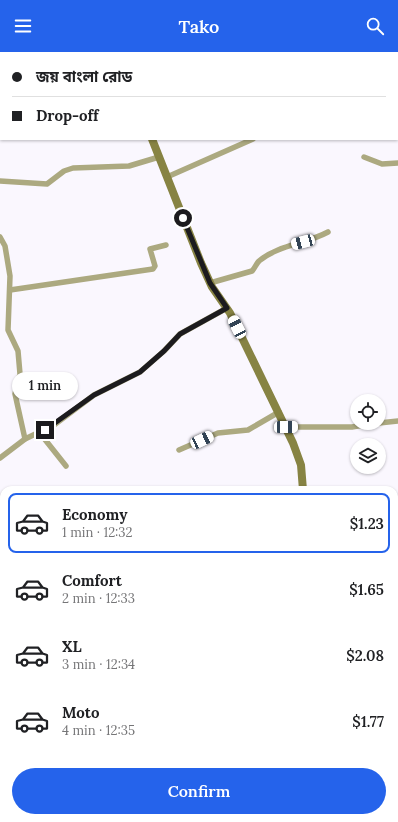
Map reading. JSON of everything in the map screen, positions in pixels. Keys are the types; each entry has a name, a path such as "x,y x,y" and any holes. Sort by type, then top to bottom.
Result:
{"street":[{"path":"152,140 210,283 227,308 286,427 298,456 302,486"},
{"path":"167,177 251,140"},
{"path":"0,181 47,184 64,171 73,168 129,166 159,157"},
{"path":"364,158 382,164 398,163"},
{"path":"210,283 252,271 257,262 290,246 316,238 328,232"},
{"path":"0,237 5,246 11,281 8,330 18,351 20,374 15,394 25,438"},
{"path":"10,290 153,268 155,266 150,249 166,245"},
{"path":"0,458 25,438 54,425 98,393 140,372 164,351 180,334 227,308"},
{"path":"179,450 218,433 248,430 279,412"},
{"path":"386,422 398,421"},
{"path":"286,427 350,427"},
{"path":"39,432 66,466"}],"route":[{"path":"45,430 94,395 117,385 140,372 164,351 180,334 227,308 210,283 200,263 183,218"}]}
